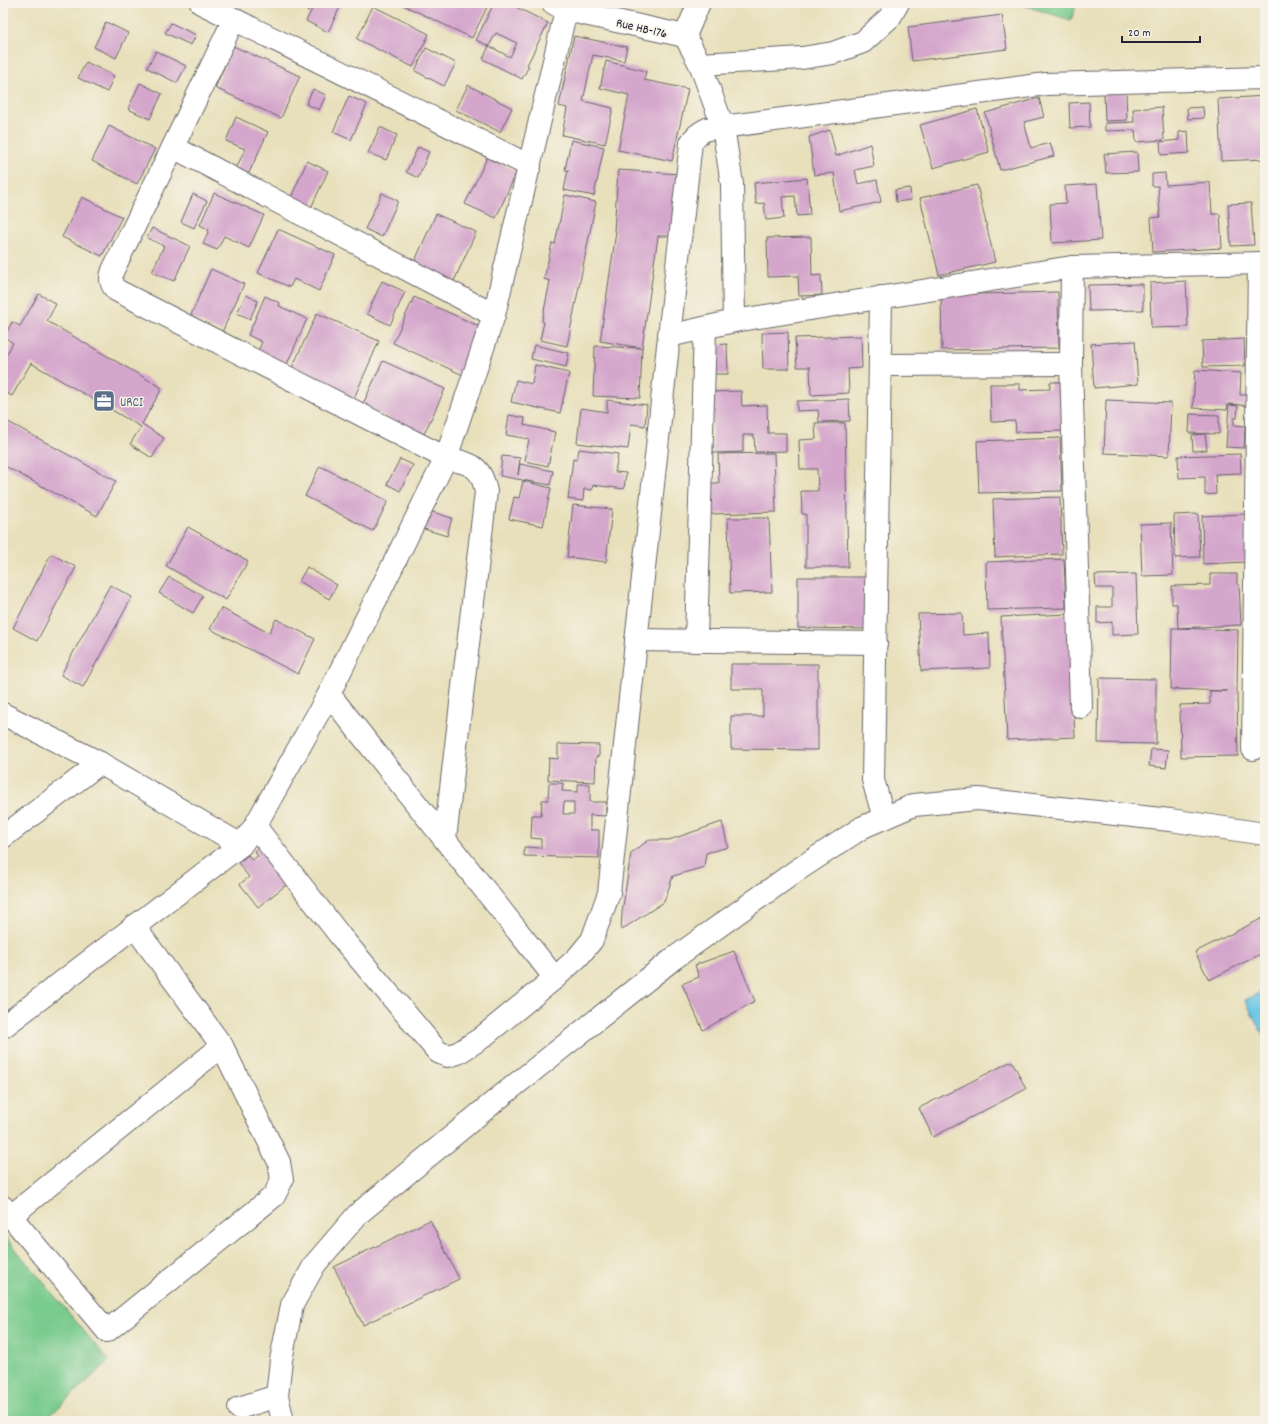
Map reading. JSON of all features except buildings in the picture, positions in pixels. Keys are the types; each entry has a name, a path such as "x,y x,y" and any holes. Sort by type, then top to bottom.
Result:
{"street":[{"path":"201,3 530,166"},
{"path":"700,3 685,36 700,64 723,127 732,184 734,321"},
{"path":"700,64 802,58 833,53 862,42 890,17 898,3"},
{"path":"3,1027 241,845 255,826 329,694 446,458 494,315 530,166 560,6"},
{"name":"Rue HB-176","path":"560,6 685,36"},
{"path":"234,19 113,270 110,280 116,290 446,458 466,463 477,468 484,480 486,492 445,839"},
{"path":"255,826 341,937 438,1052 448,1056 458,1053 480,1039 556,978 578,958 592,940 609,893 668,336 691,143 700,132 707,129 1046,84 1265,78"},
{"path":"173,147 494,315"},
{"path":"668,336 734,321 1072,267 1262,263 1253,749"},
{"path":"1072,267 1071,364 1081,707"},
{"path":"881,297 874,780 884,818"},
{"path":"696,641 705,328"},
{"path":"880,365 1071,364"},
{"path":"636,640 876,643"},
{"path":"329,694 556,978"},
{"path":"3,714 100,763 241,845"},
{"path":"3,837 100,763"},
{"path":"283,1421 277,1396 280,1360 292,1305 315,1264 358,1214 495,1101 673,959 796,871 862,828 914,805 978,800 1170,820 1265,834"},
{"path":"134,926 222,1046 279,1162 282,1180 274,1196 107,1331 7,1212 222,1046"},
{"path":"239,1408 277,1396"}],"green space":[{"path":"1016,3 1077,3 1071,20"},
{"path":"3,1234 109,1361 44,1421 3,1421"}],"water":[{"path":"1265,990 1265,1039 1245,1000"}],"place":[{"name":"URCI","path":"104,401"}]}
